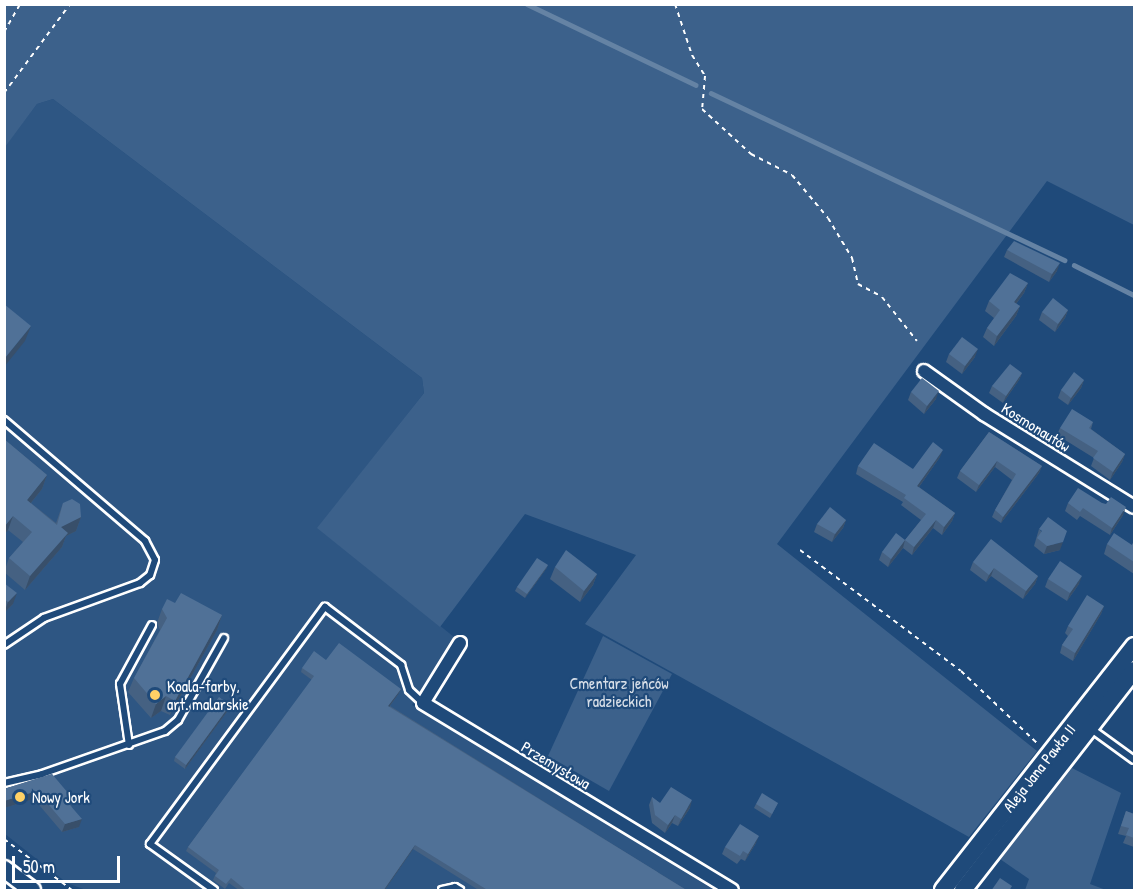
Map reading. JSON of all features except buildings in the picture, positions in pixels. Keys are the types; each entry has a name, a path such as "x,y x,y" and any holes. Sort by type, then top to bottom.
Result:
{"street":[{"name":"Kosmonautów","path":"924,371 984,414 1134,507"},
{"path":"423,703 460,643"},
{"name":"Aleja Jana Pawła II","path":"963,891 1134,646"},
{"name":"Aleja Jana Pawła II","path":"944,891 1057,758 1090,727 1134,670"},
{"name":"Przemysłowa","path":"423,703 732,891"},
{"path":"4,869 32,891"}],"lane":[{"path":"4,420 146,541 155,560 150,575 140,583 44,618 4,645"},
{"path":"214,891 150,844 325,608 401,665 409,690 423,703"},
{"path":"129,745 120,684 152,625"},
{"path":"4,783 129,745 165,731 178,720 224,638"},
{"path":"1090,727 1134,760"},
{"path":"442,891 455,887 460,891"}],"path":[{"path":"4,32 20,4"},
{"path":"4,93 70,4"},
{"path":"675,4 692,56 705,76 702,108 752,154 792,175 828,218 852,258 858,284 882,297 917,341"},
{"path":"800,550 962,672 1025,735 1057,758"},
{"path":"4,839 72,891"}],"shaded area":[{"path":"53,99 422,378 424,393 318,528 454,637 412,705 714,890 86,890 67,883 5,834 4,147 37,104"}],"green space":[{"path":"5,4 1134,5 1134,225 1047,181 777,544 1037,751 969,837 585,624 636,555 525,514 440,627 317,528 424,393 422,378 53,99 37,104 5,147"},
{"name":"Cmentarz jeńców radzieckich","path":"603,636 672,674 609,791 548,756"},
{"path":"1072,768 1121,793 1090,884 1106,890 1025,890 1029,879 1000,859"}],"waterway":[{"path":"527,4 696,85"},
{"path":"711,93 1064,260"},
{"path":"1074,265 1134,295"}],"place":[{"name":"Koala-farby, art. malarskie","path":"155,695"},
{"name":"Nowy Jork","path":"20,797"}]}
